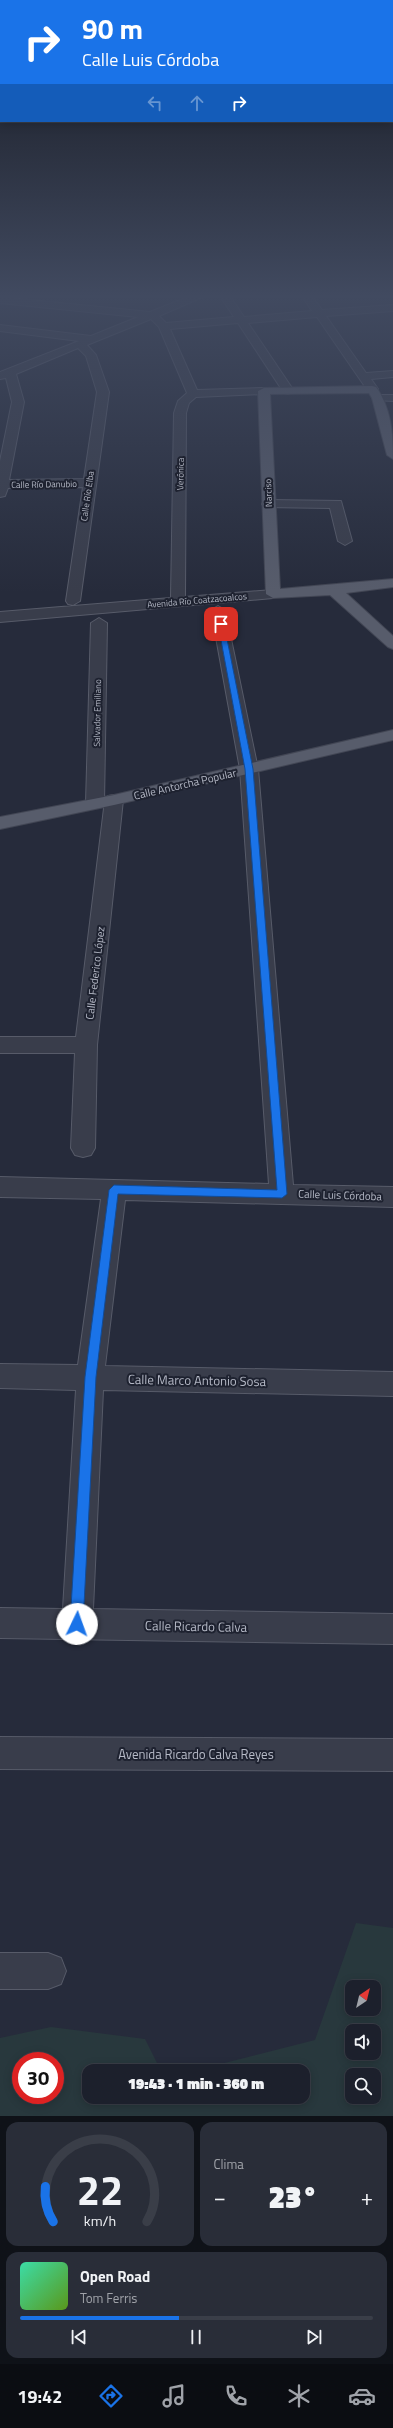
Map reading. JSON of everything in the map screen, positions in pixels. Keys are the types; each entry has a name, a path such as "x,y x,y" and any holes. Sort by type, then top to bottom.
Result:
{"main road":[{"name":"Narciso","path":"264,395 273,594"},
{"path":"375,395 393,456"},
{"name":"Avenida Río Coatzacoalcos","path":"273,594 334,590 393,583"},
{"path":"334,590 393,644"},
{"name":"Calle Antorcha Popular","path":"0,823 105,802 393,735"}],"street":[{"path":"1,487 18,402 15,395"},
{"name":"Calle Río Elba","path":"73,600 88,483 103,395"},
{"name":"Verónica","path":"178,601 180,413 184,400 192,395"},
{"path":"381,395 393,398"},
{"name":"Calle Río Danubio","path":"1,487 88,483"},
{"path":"269,504 336,504 345,541"},
{"name":"Avenida Río Coatzacoalcos","path":"0,618 178,601 273,594"},
{"path":"218,610 249,769 282,1194"},
{"name":"Salvador Emiliano","path":"99,624 105,802"},
{"name":"Calle Federico López","path":"83,1148 86,1045 105,802"},
{"path":"0,1045 86,1045"},
{"name":"Calle Luis Córdoba","path":"0,1187 393,1197"},
{"path":"77,1624 90,1377 114,1190"},
{"name":"Calle Marco Antonio Sosa","path":"0,1376 393,1384"},
{"name":"Calle Ricardo Calva","path":"0,1623 393,1629"},
{"name":"Avenida Ricardo Calva Reyes","path":"0,1753 393,1756"},
{"path":"0,1971 48,1971"}],"shaded area":[{"path":"356,1923 393,1928 393,2116 0,2116 0,2038 51,2027 145,2039 158,2064 82,2064 82,2104 310,2104 310,2064 221,2064 315,2040"}],"route":[{"path":"77,1624 90,1377 114,1190 282,1194 249,769 221,624"}]}
